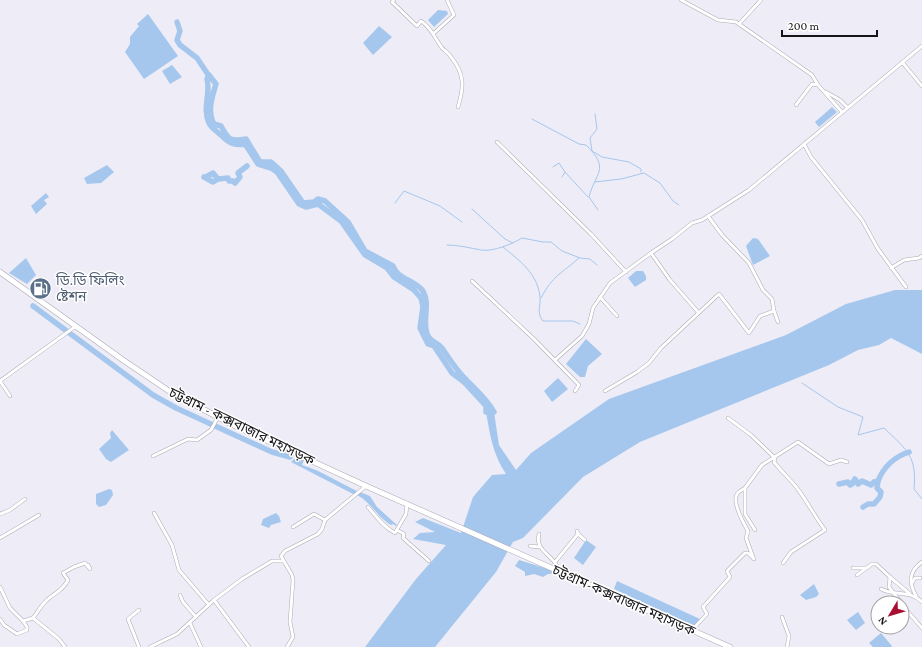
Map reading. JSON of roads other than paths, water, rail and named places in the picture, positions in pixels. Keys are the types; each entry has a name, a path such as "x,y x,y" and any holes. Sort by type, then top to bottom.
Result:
{"highway":[{"name":"চট্টগ্রাম - কক্সবাজার মহাসড়ক","path":"0,272 169,391 217,419 416,507"},
{"name":"চট্টগ্রাম-কক্সবাজার মহাসড়ক","path":"416,507 730,647"}],"street":[{"path":"394,0 392,2 417,26 421,21 434,33 442,47 451,57 463,78 463,92 458,107"},
{"path":"434,33 454,15 447,0"},
{"path":"682,0 718,20 739,24 812,75 822,90 842,112"},
{"path":"739,24 761,0"},
{"path":"555,360 582,336 589,324 593,308 610,283 692,223 708,216 749,190 846,107 922,46"},
{"path":"902,62 922,86"},
{"path":"796,105 812,84 818,85"},
{"path":"822,90 840,100 846,107"},
{"path":"497,142 591,234 626,272"},
{"path":"804,144 811,157 862,220 870,236 891,268 906,287"},
{"path":"708,216 722,235 749,263 763,290 772,299 778,322"},
{"path":"651,253 670,280 698,312"},
{"path":"891,268 904,260 919,258 922,256"},
{"path":"472,281 579,385 575,391"},
{"path":"605,391 649,363 661,348 681,332 698,312 719,294 748,333 760,316 774,311"},
{"path":"600,297 617,316"},
{"path":"10,396 0,381 76,326"},
{"path":"728,418 751,435 774,456 774,462 796,487 825,530 791,552 783,563"},
{"path":"153,456 187,440 197,440 212,427 217,419"},
{"path":"692,630 707,614 703,607 730,577 727,571 745,553 748,553 754,559 746,538 748,531 740,518 736,497 762,466 774,456 798,442 829,464 841,460 847,462"},
{"path":"287,647 293,637 290,622 293,580 292,575 281,556 282,554 318,534 322,529 325,520 366,486"},
{"path":"745,488 745,514 755,530"},
{"path":"0,514 10,510 25,499"},
{"path":"368,507 389,530 395,533 408,509 407,503"},
{"path":"154,513 172,545 179,570 209,605"},
{"path":"292,527 314,514 325,520"},
{"path":"0,538 39,515"},
{"path":"397,530 404,534 403,538 429,562"},
{"path":"555,562 578,533 585,540"},
{"path":"539,534 537,541 539,547 555,562 557,566 556,570"},
{"path":"530,546 539,547"},
{"path":"150,647 177,634 214,600 267,563 277,560 283,561"},
{"path":"922,562 912,574 911,587 916,596 922,602"},
{"path":"23,622 33,618 48,598 62,590 68,580 64,573 85,563 90,569 88,565"},
{"path":"857,575 874,563 911,594 916,596"},
{"path":"853,568 865,568"},
{"path":"890,577 889,586 894,594"},
{"path":"911,587 915,578 920,578"},
{"path":"0,587 10,608 27,627 27,630 17,634 4,625 0,619"},
{"path":"880,589 894,594 911,594"},
{"path":"180,595 196,617"},
{"path":"214,600 249,647"},
{"path":"139,610 128,619 139,647"},
{"path":"910,614 922,628"},
{"path":"782,617 790,636 787,647"},
{"path":"33,618 59,639 65,647"},
{"path":"190,623 201,647"}],"water":[{"path":"438,10 447,11 448,14 434,27 428,20"},
{"path":"148,14 178,56 144,79 125,52 130,44 130,37 139,26 137,24"},
{"path":"379,26 392,37 373,55 363,43"},
{"path":"172,65 182,77 170,84 162,71"},
{"path":"832,107 837,112 819,127 815,122"},
{"path":"107,165 114,172 101,183 87,184 84,178"},
{"path":"46,193 49,197 44,200 47,204 36,214 31,206"},
{"path":"753,238 758,239 770,256 753,265 746,246"},
{"path":"26,258 36,275 27,284 9,273"},
{"path":"636,271 643,271 646,276 646,280 635,287 628,278"},
{"path":"895,290 922,290 922,354 891,338 879,345 858,350 829,365 640,442 583,477 523,538 513,542 496,572 435,647 365,647 416,579 446,545 413,539 420,533 435,532 415,522 423,518 461,533 473,497 492,475 506,474 495,452 486,412 494,412 499,445 516,470 531,453 609,399 786,335 846,304"},
{"path":"586,339 602,354 588,366 585,377 580,377 566,364"},
{"path":"558,378 568,389 552,402 544,391"},
{"path":"112,430 129,450 111,462 106,459 99,449 111,438 110,433"},
{"path":"294,459 304,460 302,465 323,473 357,491 355,495 291,462"},
{"path":"109,489 112,490 113,495 106,505 99,507 96,504 96,494"},
{"path":"360,492 370,496 377,507 397,525 391,525 386,522 362,498 357,495"},
{"path":"276,513 281,522 271,525 269,528 261,525 263,519"},
{"path":"586,540 596,547 583,565 574,558"},
{"path":"519,560 561,573 548,574 543,577 534,574 525,576 525,572 515,566"},
{"path":"617,581 700,619 694,626 614,589"},
{"path":"814,584 819,594 816,597 806,600 800,595"},
{"path":"858,612 865,623 856,630 847,620"},
{"path":"879,635 883,635 892,646 873,647 869,643"}],"waterway":[{"path":"177,22 180,31 177,40 180,45 197,58 209,76"},
{"path":"209,75 216,84 211,109 214,124 221,126 228,137 233,140 246,139 260,162 271,162 281,171 303,203 314,202 318,199 325,201 348,222 365,251 393,266 398,274 420,287 423,291 426,302 425,325 428,336 442,348 457,370 482,396 494,412 486,412 486,406 464,382 452,373 434,346 428,344 420,328 423,307 421,298 414,290 394,277 387,268 365,255 341,221 318,204 306,207 299,204 277,172 271,168 258,164 245,144 238,145 230,142 211,127 206,112 208,90 207,79 209,75"},
{"path":"595,114 597,129 590,138 592,151 602,157 629,162 641,169 641,172"},
{"path":"532,119 579,144 586,145 594,153 600,166 589,197 598,210"},
{"path":"553,167 559,163 565,172"},
{"path":"206,177 213,173 218,179 228,178 229,181 233,181 235,183 240,177 238,173 247,166"},
{"path":"562,177 565,172 588,197"},
{"path":"595,182 621,179 644,173 660,183 673,201 679,205"},
{"path":"204,177 213,182 218,179"},
{"path":"395,203 404,191 440,206 462,222"},
{"path":"472,209 505,239 513,243"},
{"path":"447,245 491,250 513,243 522,238 551,242 562,251 580,258 590,259 597,265"},
{"path":"503,247 527,268 536,281 540,297 540,315 543,321 573,321 580,324"},
{"path":"541,298 549,284 579,258"},
{"path":"33,306 153,395 176,408 272,452 290,457"},
{"path":"802,383 838,407 863,417 858,435 884,428 909,454 914,469 914,489 922,499"},
{"path":"839,484 848,482 850,485 855,479 858,484 862,481 871,485 878,481 883,471 894,459 909,452"},
{"path":"863,507 868,504 874,504 880,497 881,492 877,488 878,481"}],"place":[{"name":"ডি.ডি ফিলিং ষ্টেশন","path":"41,288"}]}
